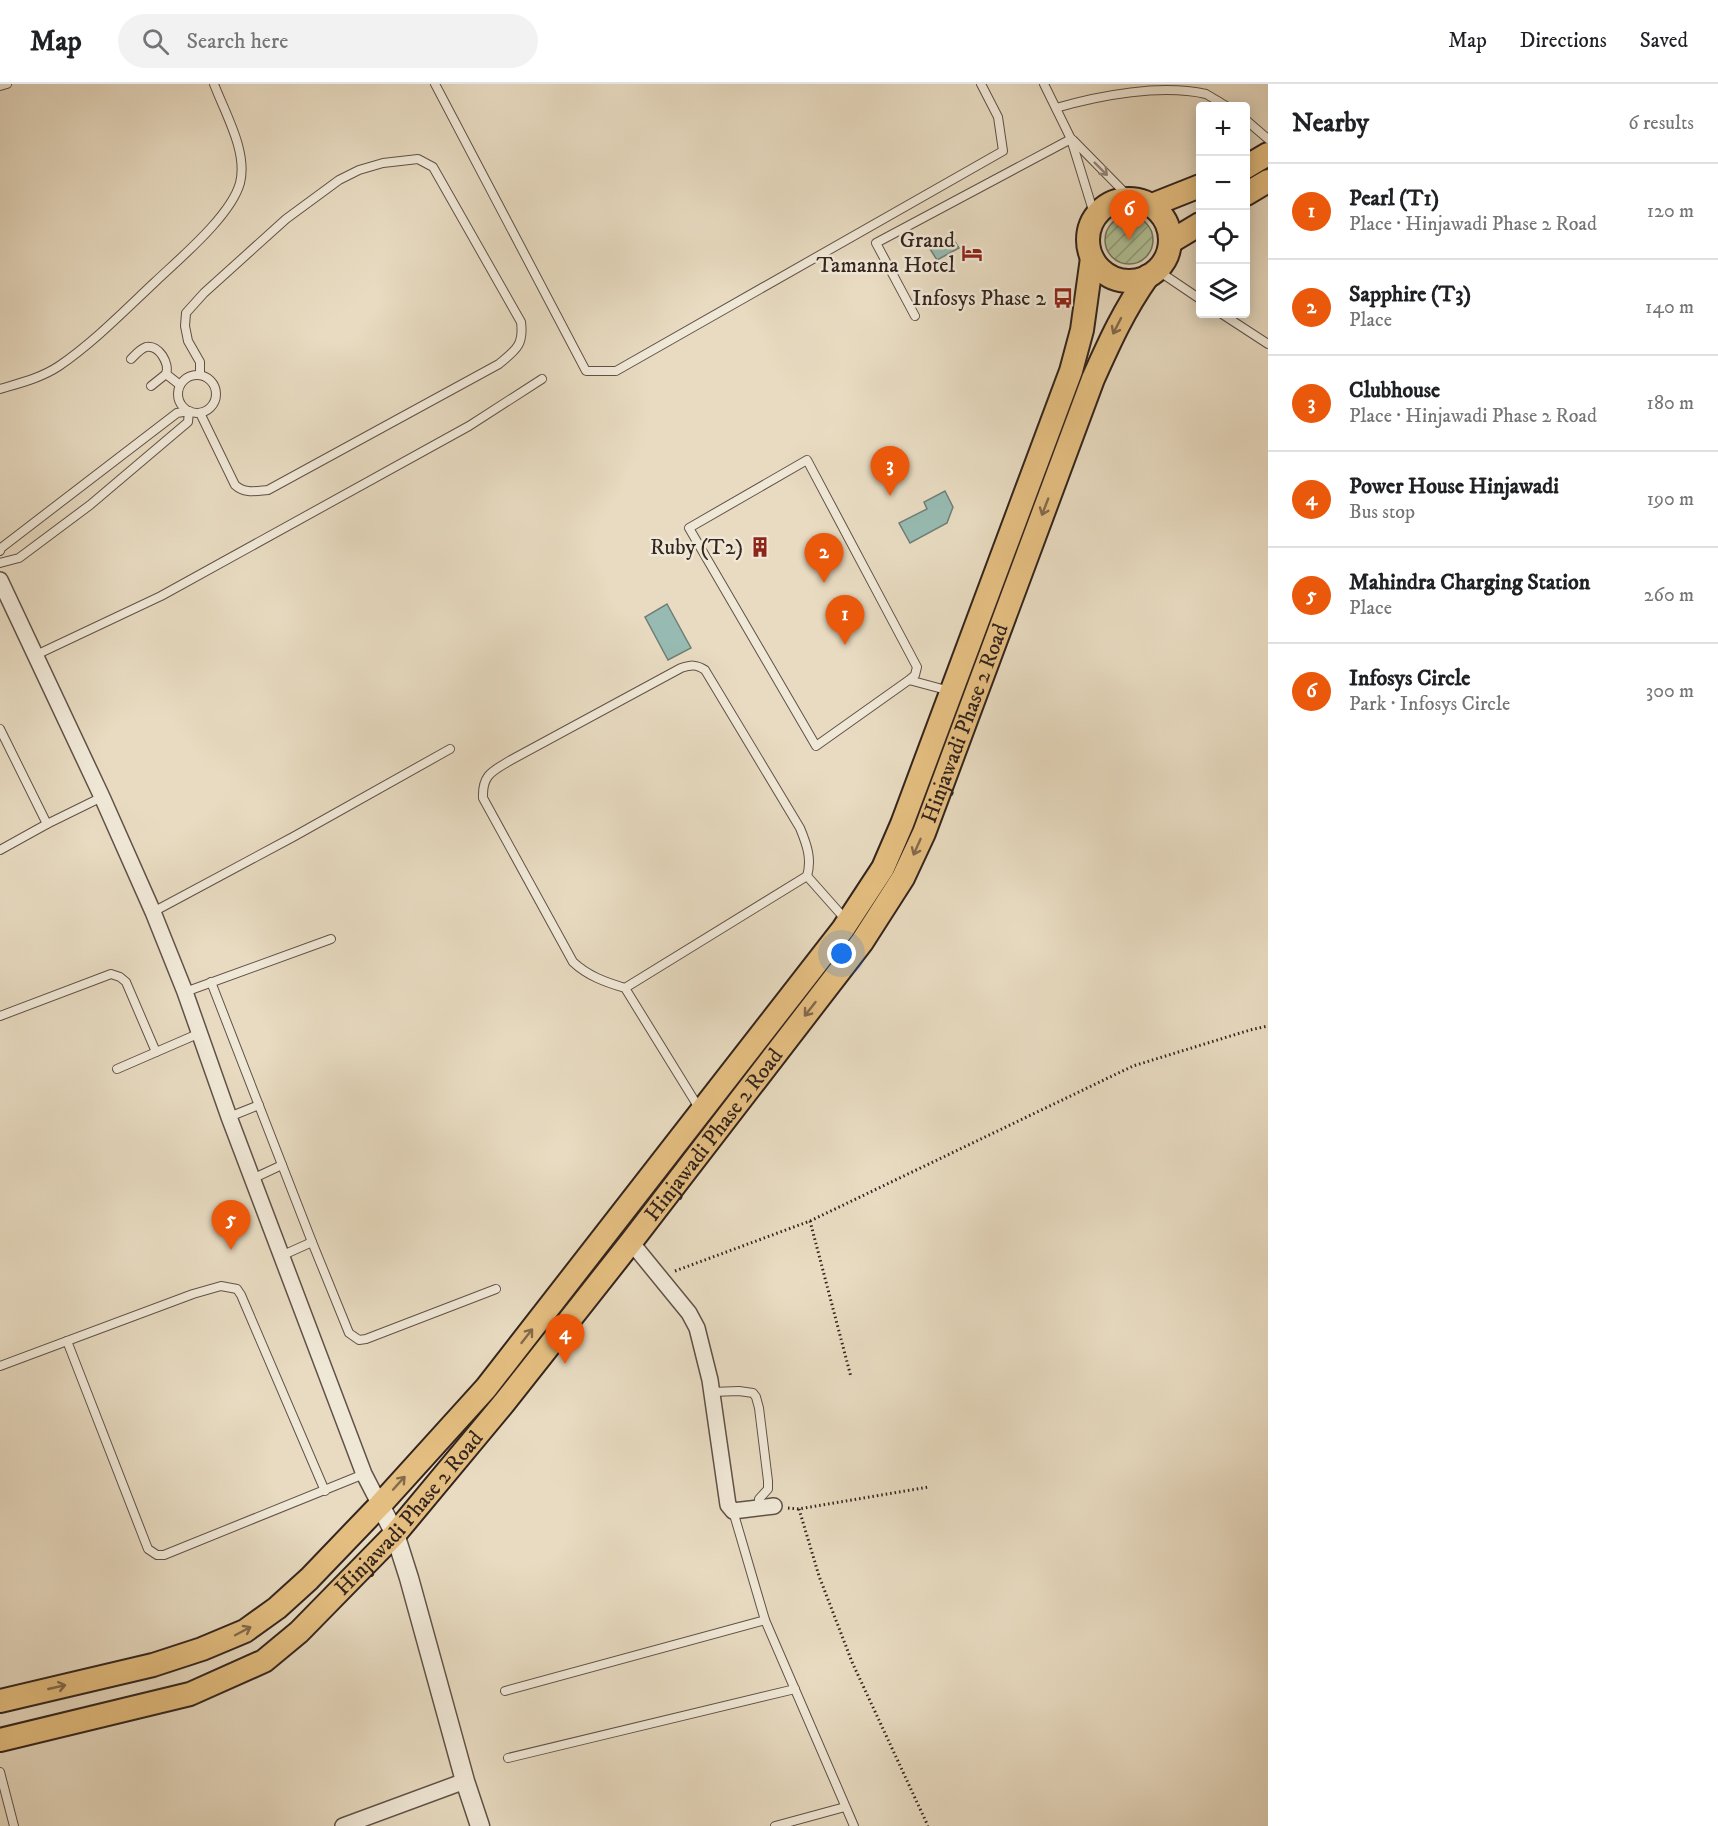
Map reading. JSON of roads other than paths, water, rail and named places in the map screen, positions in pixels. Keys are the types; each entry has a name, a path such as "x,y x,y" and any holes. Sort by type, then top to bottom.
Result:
{"main road":[{"path":"1250,164 1268,154"},
{"path":"1250,191 1268,181"},
{"path":"1142,202 1160,213 1166,221 1170,242 1168,253 1164,262 1152,273 1138,280 1116,279 1098,267 1092,258 1088,237 1095,217 1110,203 1121,200 1142,202 1196,187"},
{"path":"1170,242 1196,226"},
{"name":"Hinjawadi Phase 2 Road","path":"0,1701 153,1665 202,1649 245,1631 277,1608 309,1579 486,1388 852,916 886,859 902,824 1071,370 1082,330 1092,258"},
{"name":"Hinjawadi Phase 2 Road","path":"0,1740 190,1694 264,1661 299,1632 395,1534 504,1403 631,1242 862,942 903,878 924,833 1093,379 1128,304 1152,273"},
{"path":"852,916 874,924"}],"street":[{"path":"0,580 102,797 153,912 185,992 229,1118 364,1474 395,1534 431,1654 465,1781 480,1826"},
{"path":"631,1242 689,1313 698,1328 712,1392 728,1505 733,1510 767,1507"},
{"path":"343,1826 465,1781"}],"lane":[{"path":"0,86 7,84"},
{"path":"0,389 39,377 58,366 100,333 206,233 233,200 240,184 243,167 240,150 214,84"},
{"path":"435,84 586,370 616,370 1004,151 998,117 981,84"},
{"path":"1044,84 1071,139 1095,217"},
{"path":"1056,108 1107,93 1162,84 1205,93 1220,102"},
{"path":"1205,93 1207,84"},
{"path":"1250,124 1268,139"},
{"path":"1071,139 1142,202"},
{"path":"915,316 876,243 1071,139"},
{"path":"200,375 200,362 188,341 185,326 186,313 192,306 286,219 339,180 383,163 418,159 433,167 520,322 522,336 517,349 499,364 268,490 251,492 240,490 235,485 200,413"},
{"path":"1152,273 1196,297"},
{"path":"1228,318 1268,344"},
{"path":"131,359 148,347 153,348 167,362 166,374 152,386"},
{"path":"166,374 180,385"},
{"path":"0,551 177,413 189,411 200,413 213,405 216,393 213,382 208,378 200,375 189,376 180,385 179,400 189,411"},
{"path":"36,655 161,596 469,426 542,379"},
{"path":"0,563 18,558 90,505 188,422 189,411"},
{"path":"909,680 915,675 917,667 807,460 689,528 816,746 909,680 952,691"},
{"path":"701,1112 625,988 584,972 573,962 483,798 484,781 490,772 681,668 698,665 705,670 800,828 807,844 809,858 807,876"},
{"path":"0,729 47,824"},
{"path":"153,912 450,749"},
{"path":"0,850 102,797"},
{"path":"807,876 852,916"},
{"path":"625,988 807,876"},
{"path":"185,992 331,939"},
{"path":"0,1016 111,974 126,982 156,1052"},
{"path":"211,982 349,1333 359,1340 366,1339 496,1289"},
{"path":"117,1069 200,1033"},
{"path":"229,1118 259,1105"},
{"path":"252,1179 282,1165"},
{"path":"281,1256 312,1242"},
{"path":"0,1366 193,1294 221,1286 237,1289 325,1491"},
{"path":"67,1341 148,1549 157,1556 364,1474"},
{"path":"712,1392 739,1391 753,1393 756,1397 768,1481 768,1489 759,1499 767,1507"},
{"path":"733,1510 765,1620 854,1826"},
{"path":"505,1691 765,1620"},
{"path":"508,1758 795,1689"},
{"path":"0,1772 14,1826"},
{"path":"775,1826 845,1807"}],"water":[{"path":"952,237 959,248 937,260 930,249"},
{"path":"945,491 953,507 947,523 910,543 899,523 927,509 924,502"},
{"path":"667,604 691,648 668,660 645,617"}],"place":[{"name":"Infosys Circle","path":"1129,240"},
{"name":"Grand Tamanna Hotel","path":"972,253"},
{"name":"Infosys Phase 2","path":"1063,298"},
{"name":"Clubhouse","path":"890,496"},
{"name":"Ruby (T2)","path":"760,547"},
{"name":"Sapphire (T3)","path":"824,583"},
{"name":"Pearl (T1)","path":"845,645"},
{"name":"Mahindra Charging Station","path":"231,1250"},
{"name":"Power House Hinjawadi","path":"565,1364"}]}
